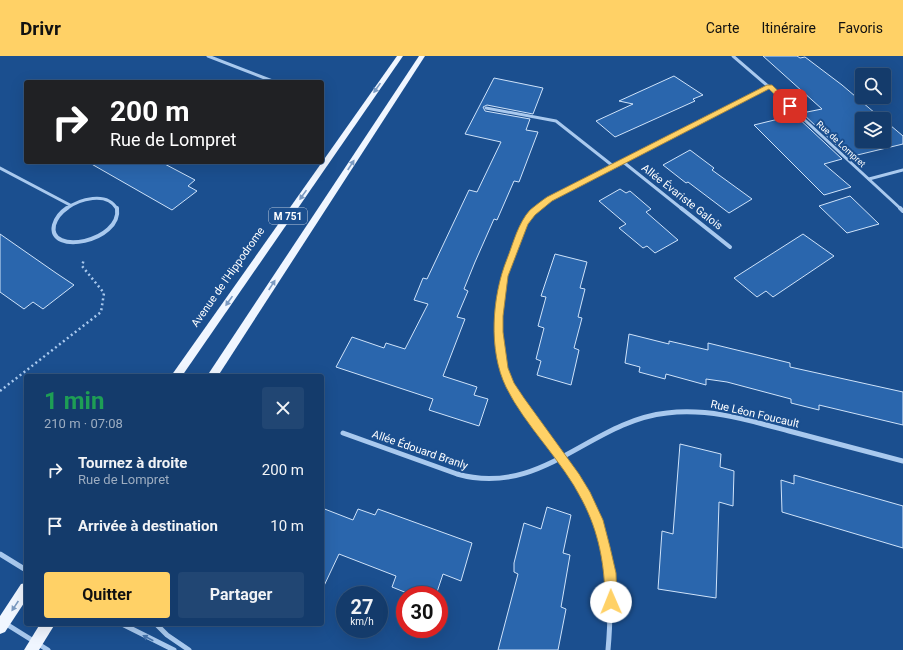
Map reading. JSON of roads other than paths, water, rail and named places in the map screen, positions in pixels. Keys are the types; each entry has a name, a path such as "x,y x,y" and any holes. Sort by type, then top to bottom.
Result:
{"main road":[{"name":"Avenue de l'Hippodrome","path":"177,374 400,56"},
{"name":"M 751","path":"213,374 422,56"},
{"path":"1,623 24,592"},
{"path":"34,646 47,626"}],"street":[{"path":"208,56 270,80"},
{"name":"Rue de Lompret","path":"733,56 769,86 903,211"},
{"path":"608,650 611,628 610,573 605,547 597,520 586,495 510,385 504,368 498,332 504,276 520,234 532,213 549,199 769,86"},
{"path":"486,108 556,121 613,166"},
{"name":"Allée Évariste Galois","path":"622,161 730,247"},
{"path":"0,168 70,205 83,200 96,198 107,199 115,204 119,211 117,220 110,229 100,236 87,241 74,243 63,241 56,236 52,229 54,221 70,205"},
{"path":"869,179 903,170"},
{"name":"Rue Léon Foucault","path":"561,458 610,431 634,420 674,411 695,411 724,414 903,461"},
{"name":"Allée Édouard Branly","path":"343,433 454,473 489,480 507,478 530,471 561,458"},
{"path":"0,554 24,569"},
{"path":"1,623 34,646 48,650"},
{"path":"126,626 174,650"},
{"path":"158,626 189,650"}]}
